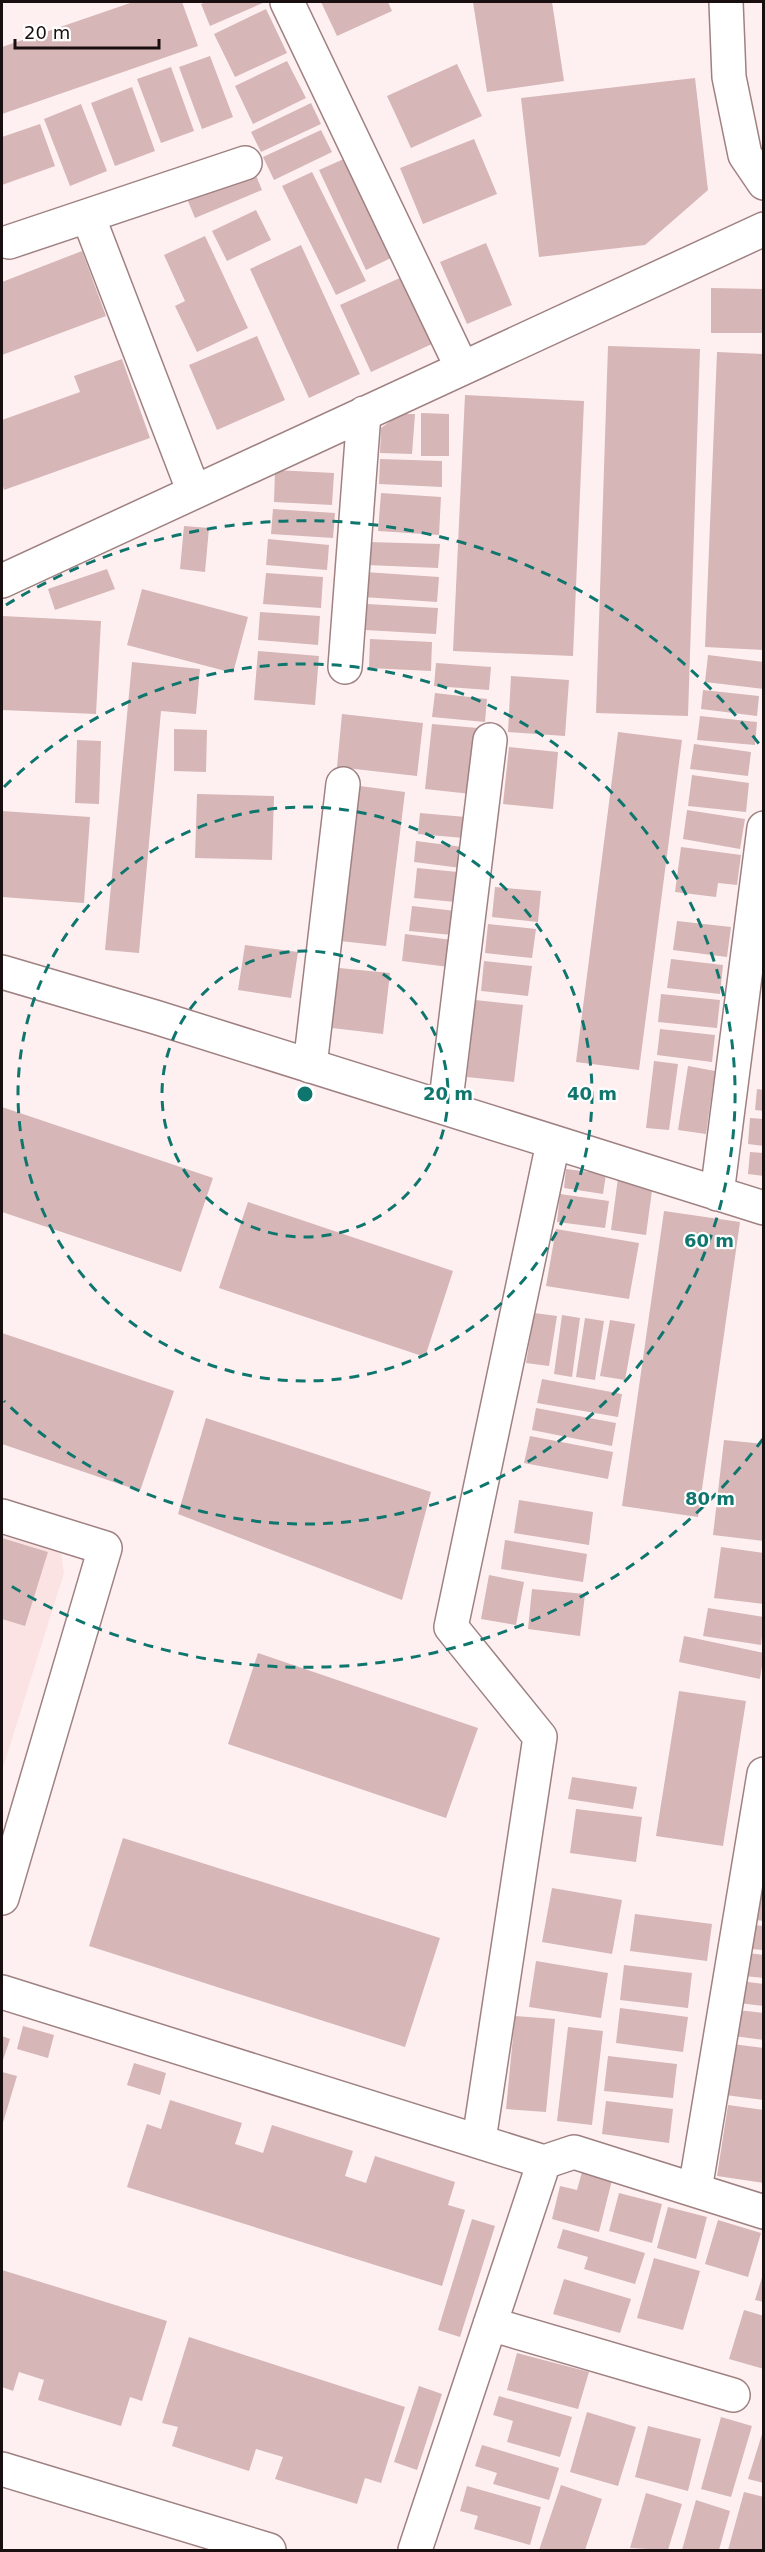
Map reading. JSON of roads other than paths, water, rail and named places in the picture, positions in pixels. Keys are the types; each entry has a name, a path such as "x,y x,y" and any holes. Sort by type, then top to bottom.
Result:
{"street":[{"path":"287,2 462,368"},
{"path":"726,2 729,77 745,155 764,183"},
{"path":"9,242 245,163"},
{"path":"88,216 194,492"},
{"path":"2,581 764,229"},
{"path":"345,667 364,413"},
{"path":"445,1108 490,740"},
{"path":"310,1066 343,784"},
{"path":"717,1194 764,828"},
{"path":"2,972 764,1208"},
{"path":"479,2140 540,1737 452,1627 553,1143"},
{"path":"2,1516 105,1548 2,1898"},
{"path":"695,2190 764,1774"},
{"path":"2,1992 544,2162 574,2152 764,2212"},
{"path":"415,2550 544,2162"},
{"path":"490,2324 733,2396"},
{"path":"2,2469 269,2550"}]}
